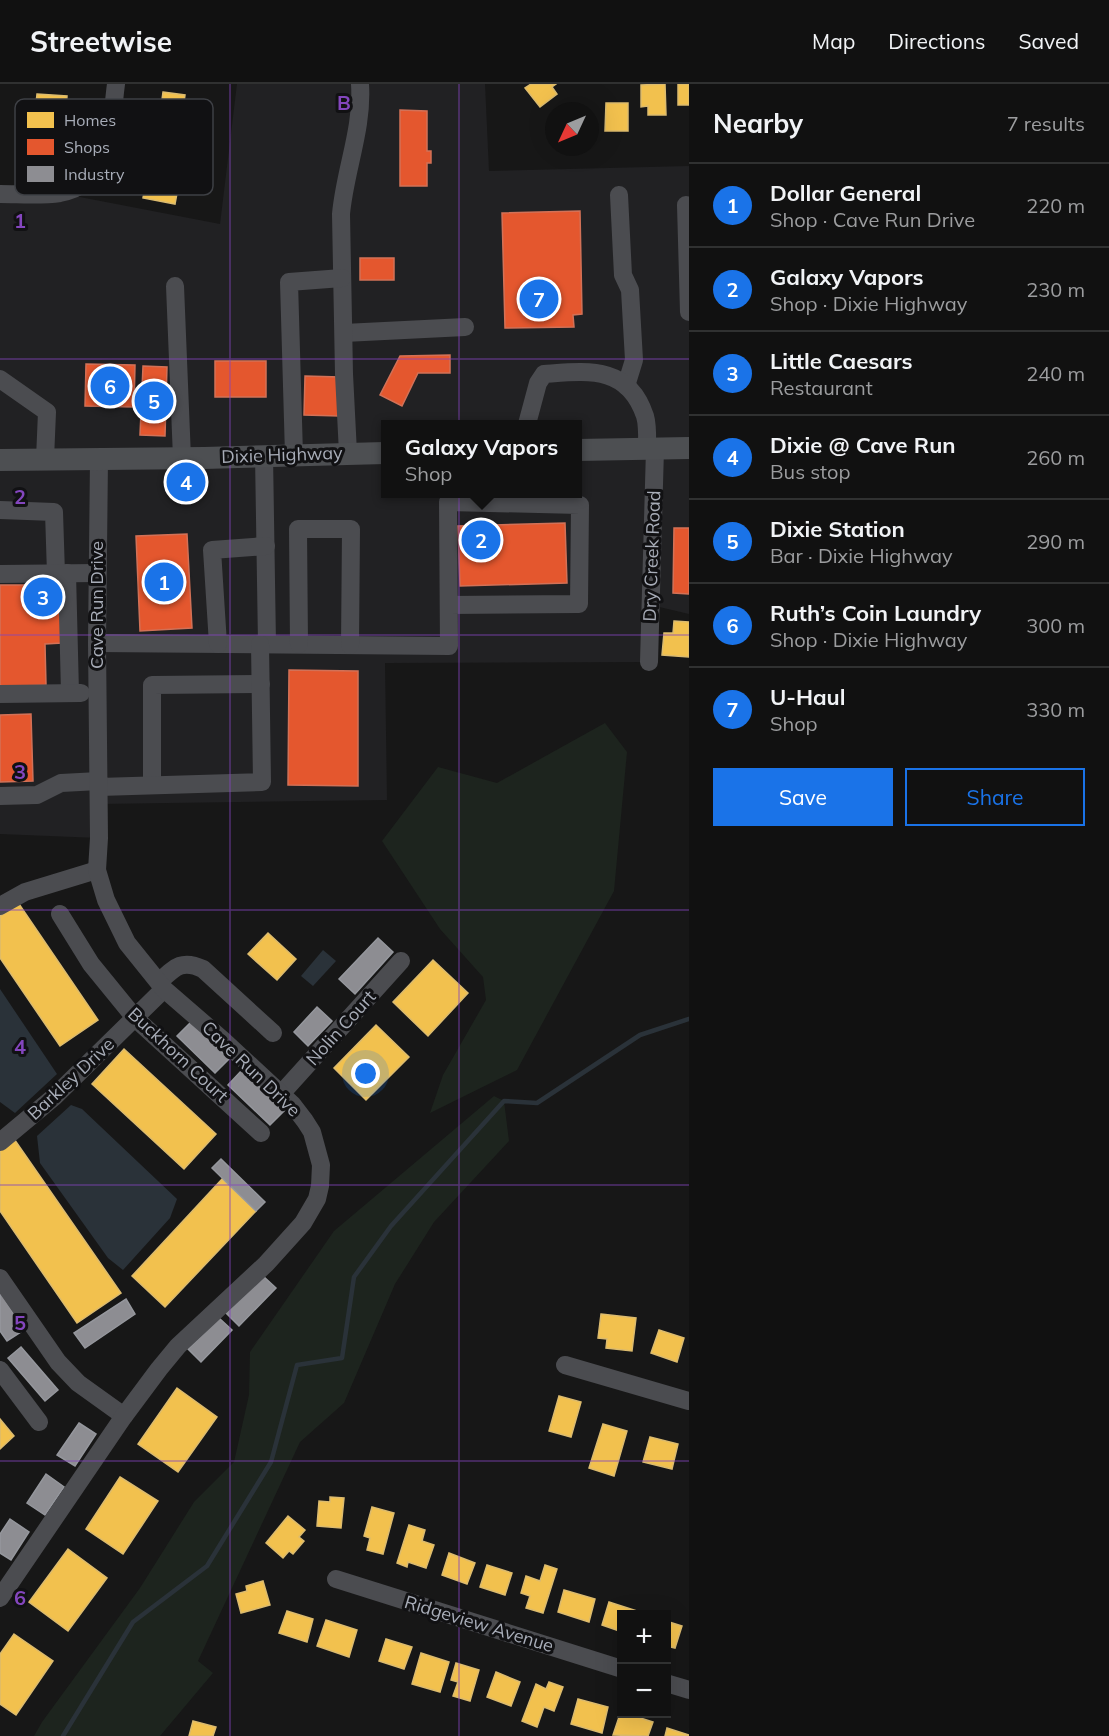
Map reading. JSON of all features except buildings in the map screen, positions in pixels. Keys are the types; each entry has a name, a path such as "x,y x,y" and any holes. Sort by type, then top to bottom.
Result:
{"main road":[{"path":"582,450 689,448"},
{"name":"Dixie Highway","path":"0,460 381,453"}],"street":[{"path":"114,99 116,84"},
{"path":"348,453 340,242 342,196 360,119 360,84"},
{"path":"0,194 15,194"},
{"path":"528,420 537,382 544,374 588,371 615,377 626,386 634,360 630,290 623,275 622,265 619,195"},
{"path":"686,205 689,312"},
{"path":"294,454 289,282 342,278"},
{"path":"175,286 182,458"},
{"path":"344,333 465,327"},
{"path":"0,379 47,411 45,459"},
{"name":"Dry Creek Road","path":"626,386 633,393 646,418 651,449 649,662"},
{"path":"0,796 37,795 61,783 152,785 262,782 261,684 266,546 264,455"},
{"name":"Cave Run Drive","path":"0,1598 124,1416 178,1346 266,1263 303,1223 320,1186 321,1165 312,1132 305,1120 281,1094 162,986 127,943 111,913 97,870 99,459"},
{"path":"97,644 449,646 448,498 580,505 579,604 449,605"},
{"path":"0,510 54,512 62,574 70,693"},
{"path":"299,644 298,529 351,529 350,645"},
{"path":"218,644 212,550 266,546"},
{"path":"0,574 97,573"},
{"path":"152,785 152,685 261,684"},
{"path":"0,694 97,693"},
{"path":"0,906 25,892 97,870"},
{"name":"Buckhorn Court","path":"60,914 91,964 135,1018 261,1132"},
{"name":"Nolin Court","path":"281,1094 401,961"},
{"name":"Barkley Drive","path":"0,1142 54,1096 135,1018 181,964 191,963 203,969 273,1033"},
{"path":"0,1278 58,1362 78,1383 124,1416"},
{"path":"565,1365 689,1401"},
{"path":"0,1370 39,1422"},
{"name":"Ridgeview Avenue","path":"336,1580 617,1668"},
{"path":"671,1685 689,1690"}],"shaded area":[{"path":"237,84 485,84 489,171 689,166 689,614 651,605 649,662 385,663 387,800 99,804 99,838 0,834 0,194 69,195 220,224"},
{"path":"605,723 627,752 614,891 517,1070 430,1113 443,1075 486,1000 483,977 440,929 382,841 438,767 497,783"},
{"path":"323,950 336,961 313,986 301,976"},
{"path":"0,989 57,1074 15,1113 0,1102"},
{"path":"494,1096 504,1101 509,1141 434,1222 395,1284 344,1403 300,1442 198,1661 213,1673 160,1736 34,1736 140,1588 194,1502 234,1462 249,1395 250,1352 334,1231"},
{"path":"71,1105 82,1109 177,1199 170,1218 123,1270 108,1258 40,1163 37,1136"}],"waterway":[{"path":"63,1736 133,1622 207,1566 271,1462 297,1365 342,1358 354,1277 391,1226 504,1101 537,1103 640,1035 689,1019"}],"place":[{"name":"U-Haul","path":"539,299"},
{"name":"Ruth’s Coin Laundry","path":"110,386"},
{"name":"Dixie Station","path":"154,401"},
{"name":"Dixie @ Cave Run","path":"186,482"},
{"name":"Galaxy Vapors","path":"481,540"},
{"name":"Dollar General","path":"164,582"},
{"name":"Little Caesars","path":"43,597"}]}
